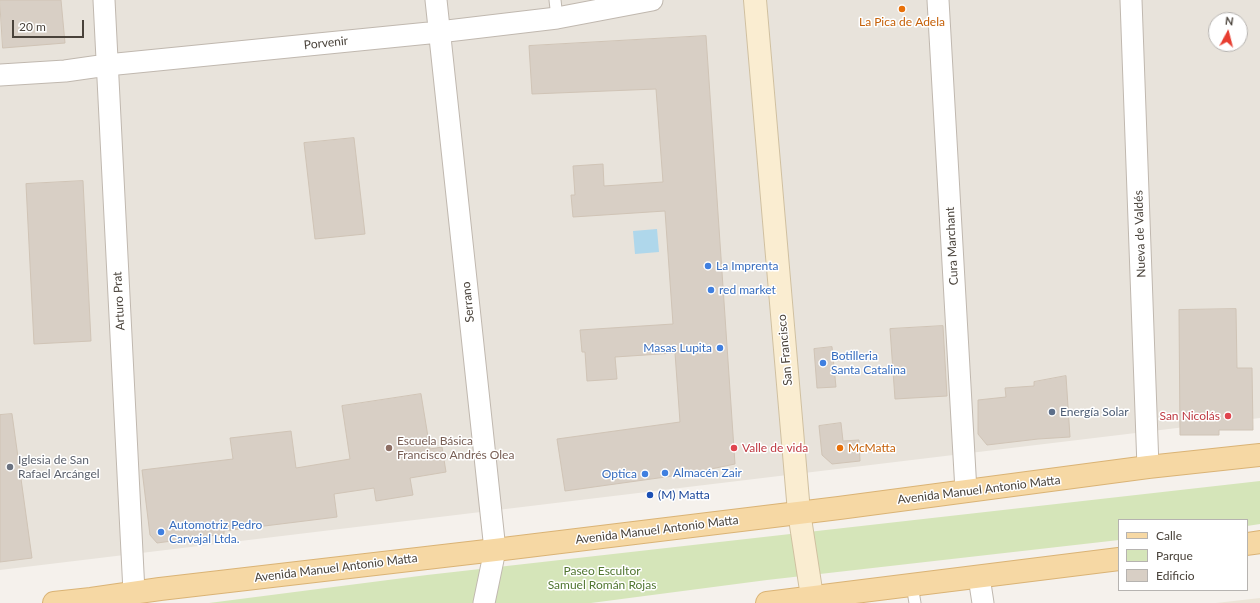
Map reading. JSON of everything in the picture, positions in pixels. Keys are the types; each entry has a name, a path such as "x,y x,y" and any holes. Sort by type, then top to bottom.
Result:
{"main road":[{"name":"San Francisco","path":"755,0 799,512 813,600"},
{"name":"Avenida Manuel Antonio Matta","path":"54,603 92,599 134,598 495,550 1260,455"},
{"path":"1248,544 1260,542"},
{"path":"767,603 913,594 980,576 1118,559"}],"street":[{"name":"Arturo Prat","path":"104,0 134,598"},
{"name":"Serrano","path":"436,0 495,550 484,603"},
{"name":"Porvenir","path":"0,75 65,71 107,65 439,32 556,9 652,0"},
{"name":"Cura Marchant","path":"938,0 966,491"},
{"name":"Nueva de Valdés","path":"1131,0 1148,468"},
{"path":"980,576 983,603"}],"shaded area":[{"path":"0,0 1260,0 1260,418 0,570"},
{"path":"1260,598 1260,603 1216,603"}],"green space":[{"name":"Paseo Escultor Samuel Román Rojas","path":"1260,481 1260,524 1248,526 1248,519 1118,519 1118,540 767,580 591,603 209,603 427,575"}],"water":[{"path":"657,229 659,252 635,254 633,231"}],"building":[{"path":"0,0 61,0 65,43 3,48"},
{"path":"706,36 735,464 687,474 565,491 557,439 680,422 675,353 615,357 617,379 587,381 585,352 582,352 580,330 673,324 665,211 573,217 571,195 575,195 573,166 603,164 604,186 663,182 656,89 532,94 529,46"},
{"path":"354,138 365,234 315,239 304,143"},
{"path":"83,181 91,341 34,344 26,184"},
{"path":"1236,309 1237,368 1252,368 1253,430 1219,430 1219,435 1180,435 1179,310"},
{"path":"943,326 947,396 895,399 890,329"},
{"path":"832,347 836,387 817,388 814,349"},
{"path":"1066,376 1070,437 987,445 978,434 978,400 1006,397 1005,388 1034,386 1034,382"},
{"path":"421,394 430,449 442,447 446,472 410,478 413,495 376,501 374,488 334,494 337,517 224,531 224,534 157,543 150,535 142,470 233,459 230,438 291,431 296,468 350,459 342,406"},
{"name":"Iglesia de San Rafael Arcángel","path":"12,414 32,558 0,562 0,415"},
{"name":"McMatta","path":"841,423 843,441 859,440 860,461 832,464 822,455 819,426"}],"place":[{"name":"La Pica de Adela","path":"902,9"},
{"name":"La Imprenta","path":"708,266"},
{"name":"red market","path":"711,290"},
{"name":"Masas Lupita","path":"720,348"},
{"name":"Botilleria Santa Catalina","path":"823,363"},
{"name":"Energía Solar","path":"1052,412"},
{"name":"San Nicolás","path":"1228,416"},
{"name":"Escuela Básica Francisco Andrés Olea","path":"389,448"},
{"name":"Valle de vida","path":"734,448"},
{"name":"McMatta","path":"840,448"},
{"name":"Iglesia de San Rafael Arcángel","path":"10,467"},
{"name":"Almacén Zair","path":"665,473"},
{"name":"Optica","path":"645,474"},
{"name":"(M) Matta","path":"650,495"},
{"name":"Automotriz Pedro Carvajal Ltda.","path":"161,532"}]}
